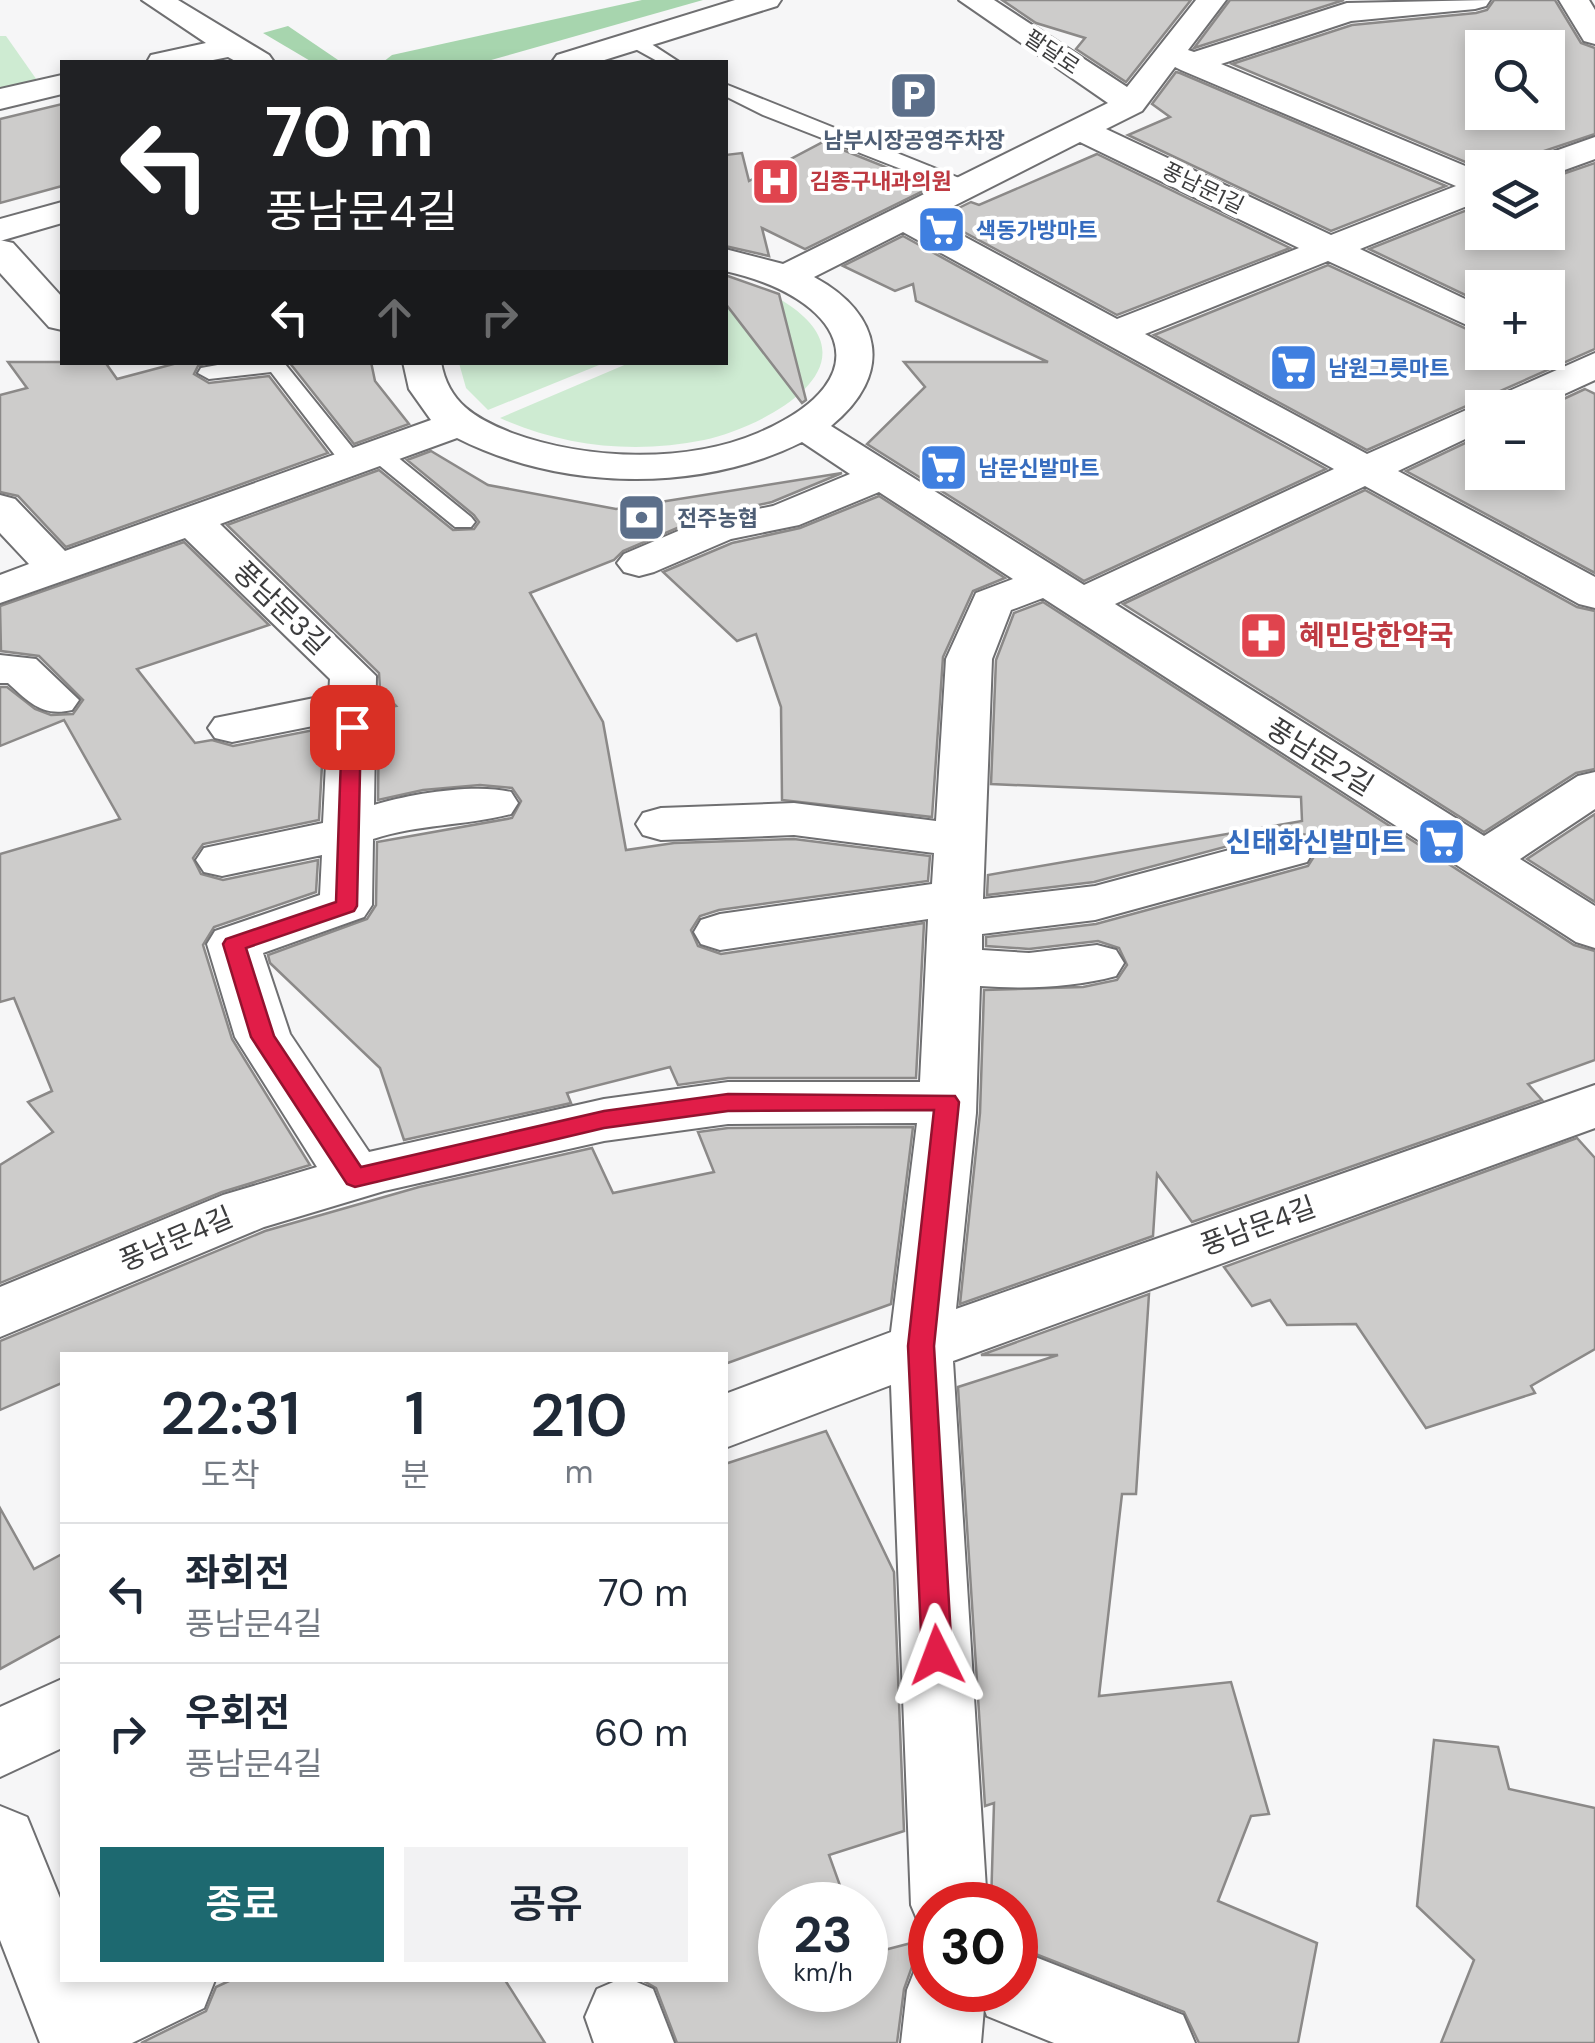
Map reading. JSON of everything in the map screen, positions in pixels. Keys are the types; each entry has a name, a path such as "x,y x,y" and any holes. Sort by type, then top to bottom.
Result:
{"street":[{"path":"157,0 245,54"},
{"path":"575,60 766,0"},
{"name":"팔달로","path":"974,0 1131,104"},
{"path":"786,277 1131,104 1182,58 1211,0"},
{"path":"1182,58 1348,12 1475,0"},
{"path":"1574,0 1595,35"},
{"path":"183,60 245,54"},
{"path":"1182,58 1465,180"},
{"path":"0,100 60,85"},
{"name":"풍남문1길","path":"1081,130 1465,313"},
{"path":"1565,158 1595,147"},
{"path":"1115,333 1465,193"},
{"path":"0,230 60,213"},
{"path":"905,219 1595,595"},
{"path":"0,251 60,317"},
{"path":"422,365 424,387 457,424 514,450 588,464 670,464 746,449 804,426 843,390 851,379 857,356 853,333 839,312 786,277 728,261"},
{"path":"1565,358 1590,367"},
{"path":"1540,390 1590,367"},
{"path":"0,590 457,424"},
{"path":"948,1882 921,1346 947,1102 969,659 992,602 1062,593 1367,469 1465,424"},
{"name":"풍남문2길","path":"804,426 1595,930"},
{"path":"639,563 719,529 784,516 881,476"},
{"path":"0,508 58,569"},
{"name":"풍남문3길","path":"190,520 352,676 346,906 234,944 262,1037 355,1178"},
{"path":"0,668 20,669 55,700"},
{"path":"232,728 352,704"},
{"path":"1483,860 1595,788"},
{"path":"222,860 348,832 398,814 494,803"},
{"path":"661,824 794,819 958,840"},
{"path":"720,932 954,928 1095,903 1289,850"},
{"path":"954,928 1029,970 1098,963"},
{"name":"풍남문4길","path":"0,1312 244,1211 355,1178 604,1120 728,1103 947,1102"},
{"name":"풍남문4길","path":"728,1420 921,1346 1595,1106"},
{"path":"0,1743 60,1713"},
{"path":"0,1842 78,2036 172,1982"},
{"path":"1038,1997 1155,2043"},
{"path":"941,2043 944,2012"}],"lane":[{"path":"636,42 667,60"},
{"path":"728,90 967,188"},
{"path":"209,373 257,365"},
{"path":"267,365 278,368 364,457 463,522"}],"green space":[{"path":"642,0 703,0 491,60 386,60 392,55"},
{"path":"288,26 338,60 309,60 263,33"},
{"path":"0,36 6,36 39,83 0,90"},
{"path":"728,280 758,289 789,305 814,328 822,350 818,372 803,391 781,408 704,440 652,447 600,445 550,436 500,418 624,365 728,365"},
{"path":"460,365 599,365 488,410 466,388"}],"building":[{"path":"1002,0 1191,0 1126,82 1076,49 1085,38 1036,23"},
{"path":"1230,0 1344,0 1194,48"},
{"path":"1494,0 1555,0 1581,43 1595,48 1595,134 1547,150 1465,150 1465,162 1232,64 1352,25 1487,10"},
{"path":"1176,72 1446,186 1331,231 1128,135 1170,117 1152,104"},
{"path":"60,104 60,187 0,203 0,119"},
{"path":"823,142 933,186 805,249 762,228 769,256 728,247 728,155 742,153 749,181"},
{"path":"1097,154 1290,248 1117,315 938,218 971,202 979,205"},
{"path":"1595,163 1595,349 1565,362 1565,270 1465,270 1465,295 1369,249 1465,211 1465,250 1565,250 1565,173"},
{"path":"903,236 1326,469 1084,581 867,444 925,387 904,362 1048,362 916,301 913,284 895,291 843,266"},
{"path":"1328,265 1465,328 1465,370 1548,370 1502,390 1465,390 1465,407 1367,450 1154,335"},
{"path":"728,276 779,294 806,400 802,403 728,307"},
{"path":"8,362 107,365 117,379 170,365 201,365 194,374 209,383 269,376 328,453 66,547 18,496 0,492 0,395 27,388"},
{"path":"291,365 372,365 375,381 409,424 354,444"},
{"path":"1585,389 1595,394 1595,573 1406,471 1465,443 1465,490 1565,490 1565,398"},
{"path":"431,451 488,485 616,509 842,473 772,502 703,517 623,551 614,560 530,593 603,722 626,850 674,843 794,839 930,856 928,881 719,910 700,916 691,930 698,946 721,954 924,923 916,1078 728,1078 678,1085 670,1067 567,1093 571,1103 404,1140 380,1068 270,963 268,955 367,919 376,905 377,842 512,818 521,801 512,788 480,785 423,790 378,800 379,709 396,706 380,689 379,673 227,525 379,470 453,530 474,529 479,522 474,515 407,460"},
{"path":"1365,490 1577,607 1595,611 1595,769 1576,773 1484,832 1123,604"},
{"path":"879,496 1005,578 973,591 943,657 932,817 782,800 781,707 756,634 737,641 663,572 732,543 800,528"},
{"path":"184,542 269,625 137,669 195,743 212,740 233,746 324,728 319,820 203,844 193,858 201,874 223,880 318,860 316,892 214,927 203,945 232,1039 310,1165 222,1192 0,1283 0,1165 53,1132 28,1102 52,1091 14,998 0,1002 0,854 120,819 64,720 0,746 0,687 7,687 35,709 51,715 73,714 83,700 39,656 1,651 0,606"},
{"path":"1043,602 1574,945 1595,951 1595,1060 1528,1084 1542,1100 1192,1222 1157,1174 1153,1236 960,1304 980,1113 984,990 1083,987 1117,980 1127,965 1119,948 1098,941 1029,949 986,946 986,937 1096,924 1308,866 1317,852 1310,836 1288,830 1094,882 987,895 988,875 1302,821 1301,797 991,784 996,660 1014,613"},
{"path":"1595,814 1595,902 1527,859"},
{"path":"913,1127 891,1304 728,1363 728,1352 60,1352 60,1384 0,1410 0,1341 265,1231 419,1187 592,1148 613,1193 714,1172 698,1132 728,1128"},
{"path":"1577,1138 1595,1158 1595,1349 1531,1386 1535,1393 1426,1428 1356,1324 1287,1325 1270,1300 1252,1306 1224,1267"},
{"path":"1149,1294 1136,1494 1122,1494 1099,1696 1231,1682 1269,1814 1251,1816 1218,1901 1317,1943 1298,2043 1199,2043 1184,2012 1038,1955 1038,1882 992,1882 994,1803 985,1806 958,1387 1058,1355 981,1355"},
{"path":"826,1431 894,1572 904,1831 829,1855 839,1882 758,1882 758,2012 888,2012 888,1949 908,1944 908,1978 897,2043 677,2043 656,1988 646,1982 728,1982 728,1463"},
{"path":"0,1508 34,1569 60,1555 60,1636 0,1669"},
{"path":"1434,1740 1498,1747 1509,1789 1595,1808 1595,2043 1441,2043 1474,1960 1417,1906"},
{"path":"227,1982 506,1982 545,2043 141,2043 206,2011 216,1987"}],"place":[{"name":"남부시장공영주차장","path":"914,96"},
{"name":"김종구내과의원","path":"775,181"},
{"name":"색동가방마트","path":"941,230"},
{"name":"남원그릇마트","path":"1293,368"},
{"name":"남문신발마트","path":"943,468"},
{"name":"전주농협","path":"642,518"},
{"name":"혜민당한약국","path":"1264,635"},
{"name":"신태화신발마트","path":"1441,842"}],"route":[{"path":"352,727 346,906 234,944 262,1037 355,1178 604,1120 728,1103 947,1102 921,1346 937,1655"}]}
